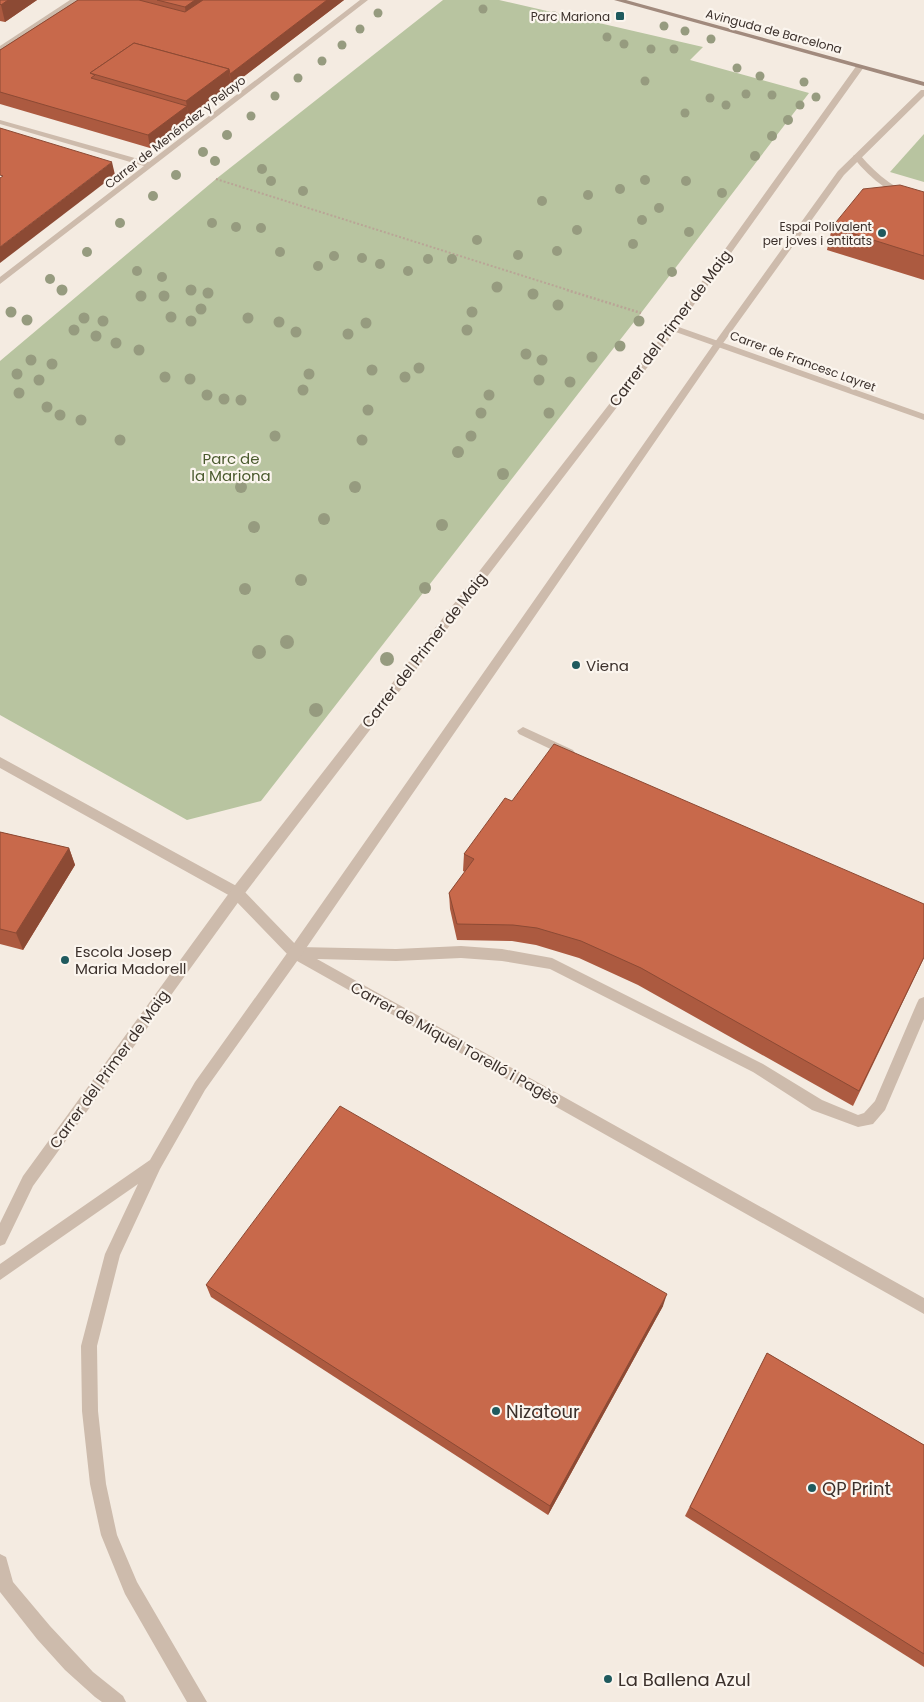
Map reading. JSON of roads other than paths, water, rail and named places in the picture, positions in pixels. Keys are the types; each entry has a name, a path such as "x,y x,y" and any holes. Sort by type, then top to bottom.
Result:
{"main road":[{"name":"Avinguda de Barcelona","path":"618,0 924,84"}],"street":[{"path":"0,49 75,0"},
{"name":"Carrer de Menéndez y Pelayo","path":"0,281 364,0"},
{"name":"Carrer del Primer de Maig","path":"0,1239 28,1181 237,892 673,328 860,67"},
{"path":"198,1702 186,1686 131,1588 109,1535 98,1484 90,1411 89,1346 113,1254 155,1164 200,1086 295,953 718,344 840,173 924,92"},
{"path":"0,122 150,165"},
{"path":"857,157 886,187 924,202"},
{"name":"Carrer de Francesc Layret","path":"673,328 924,417"},
{"path":"523,731 584,760"},
{"name":"Carrer de Miquel Torelló i Pagès","path":"0,762 237,892 295,953 924,1306"},
{"path":"295,953 396,955 461,952 502,955 552,964 758,1068 817,1105 858,1121 868,1119 880,1105 924,1003"},
{"path":"0,1274 155,1164"},
{"path":"0,1563 3,1583 53,1645 105,1695 117,1702"}],"place":[{"name":"Parc Mariona","path":"620,16"},
{"name":"Espai Polivalent per joves i entitats","path":"882,233"},
{"name":"Viena","path":"576,665"},
{"name":"Escola Josep Maria Madorell","path":"65,960"},
{"name":"Nizatour","path":"496,1411"},
{"name":"QP Print","path":"812,1488"},
{"name":"La Ballena Azul","path":"608,1679"}],"park label":[{"name":"Parc de la Mariona","path":"231,466"}]}
